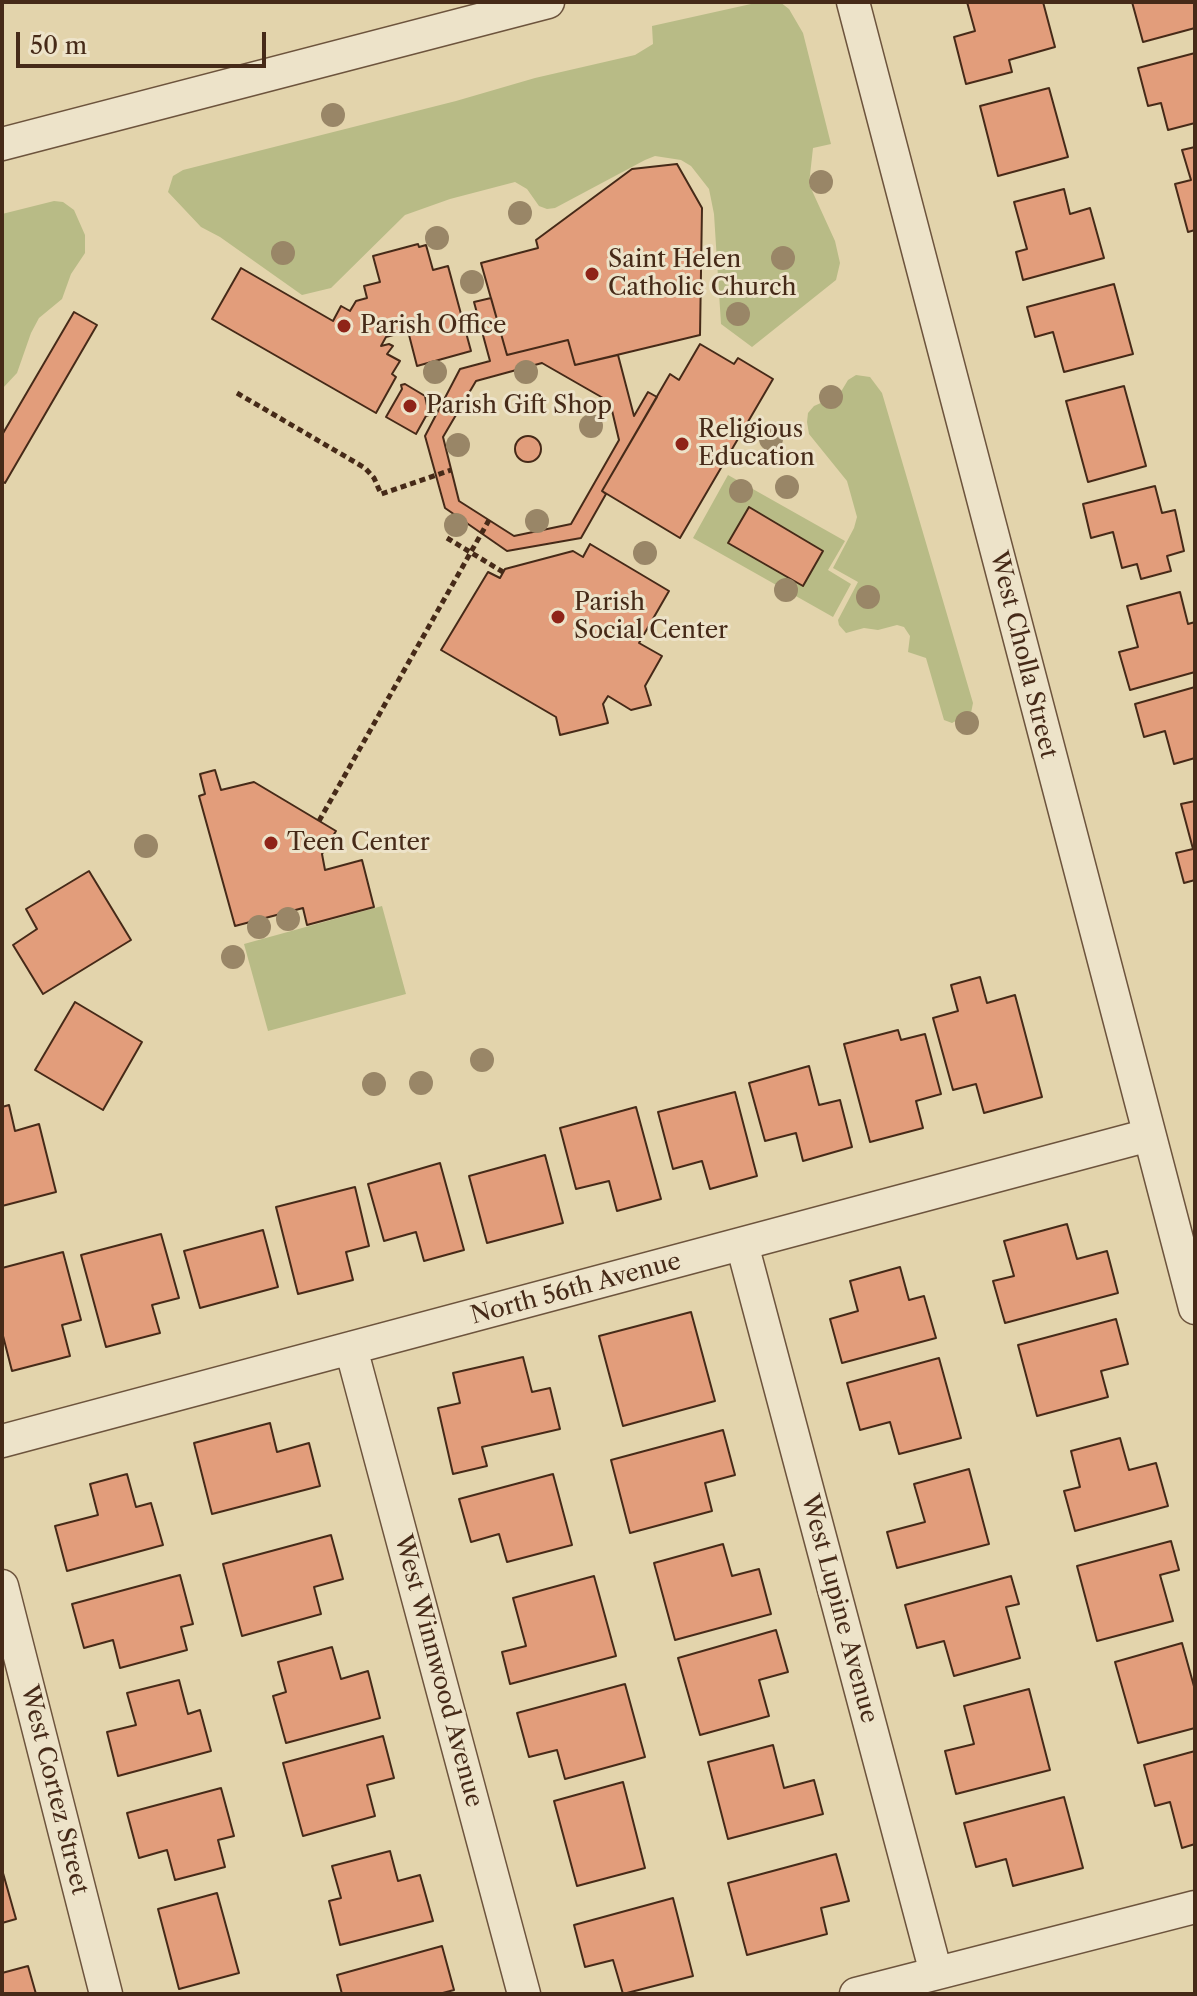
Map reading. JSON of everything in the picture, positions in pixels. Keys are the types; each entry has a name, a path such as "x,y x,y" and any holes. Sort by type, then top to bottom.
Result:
{"street":[{"path":"2,144 548,2"},
{"name":"West Cholla Street","path":"853,2 1195,1308"},
{"name":"North 56th Avenue","path":"2,1441 1149,1135"},
{"name":"West Lupine Avenue","path":"742,1244 936,1973"},
{"name":"West Winnwood Avenue","path":"351,1348 524,1994"},
{"name":"West Cortez Street","path":"2,1586 106,1994"},
{"path":"856,1994 1195,1907"}],"path":[{"path":"237,393 365,468 374,478 381,494 451,470"},
{"path":"319,821 489,520"},
{"path":"447,538 503,572"}],"green space":[{"path":"760,2 780,2 789,9 803,33 831,144 813,148 809,184 835,241 840,263 836,280 752,347 721,324 714,214 709,189 691,166 681,160 655,156 555,208 539,206 527,189 515,182 405,215 331,288 302,295 201,227 168,192 173,176 183,170 635,55 653,44 652,26"},
{"path":"54,201 63,202 74,210 85,235 85,253 71,274 62,299 39,318 17,373 2,389 2,214"},
{"path":"856,375 870,377 882,393 973,703 971,713 952,723 944,720 926,658 908,652 910,636 904,627 864,628 846,633 839,625 838,620 858,582 833,568 857,517 847,481 809,434 807,422 808,413 814,406 839,395 848,380"},
{"path":"728,475 845,541 828,570 851,584 833,617 693,538"},
{"path":"382,906 406,994 268,1031 244,944"}],"building":[{"path":"967,2 1043,2 1055,47 1009,60 1012,72 966,84 954,37 975,31"},
{"path":"1132,2 1195,2 1195,28 1143,42"},
{"path":"1195,53 1195,123 1168,130 1161,103 1148,106 1138,68"},
{"path":"1049,88 1068,157 998,176 980,106"},
{"path":"1195,147 1195,230 1188,232 1175,184 1191,180 1182,150"},
{"name":"Saint Helen Catholic Church","path":"677,164 702,208 700,335 575,365 568,340 507,355 481,263 538,248 536,240 632,169"},
{"path":"1064,189 1070,214 1090,208 1104,258 1023,280 1016,252 1027,249 1014,202"},
{"name":"Parish Office","path":"418,244 419,247 426,245 433,270 448,266 471,351 417,366 408,331 386,337 381,346 393,346 387,354 400,361 392,374 396,377 376,413 212,319 241,268 333,321 341,306 350,311 356,301 367,298 364,286 380,282 373,256"},
{"path":"1114,284 1133,354 1064,372 1053,332 1035,337 1027,307"},
{"path":"491,298 507,355 568,340 575,365 618,355 634,416 648,392 657,397 602,491 606,494 581,538 507,551 445,508 425,436 460,369 490,361 474,302","holes":["542,363 610,402 619,440 571,524 514,536 459,501 443,437 476,381"]},
{"path":"74,312 97,325 5,483 2,481 2,435"},
{"name":"Religious Education","path":"700,344 734,364 738,358 773,379 680,538 602,491 670,374 679,380"},
{"name":"Parish Gift Shop","path":"405,384 425,396 429,415 416,434 386,417 402,389 401,385"},
{"path":"1124,386 1146,466 1088,482 1066,401"},
{"path":"528,436 537,440 541,449 537,458 528,462 519,458 515,449 519,440"},
{"path":"1155,486 1162,513 1175,510 1184,551 1167,556 1171,571 1141,579 1137,564 1122,568 1113,532 1091,538 1083,504"},
{"path":"749,507 823,551 803,586 728,543"},
{"name":"Parish Social Center","path":"590,544 669,591 639,643 662,656 645,686 651,705 631,710 608,696 603,704 608,723 560,735 556,717 441,650 488,572 500,578 505,569 573,551 583,557"},
{"path":"1180,592 1188,624 1195,622 1195,672 1130,690 1119,652 1138,647 1127,606"},
{"path":"1195,687 1195,758 1174,764 1165,731 1144,737 1135,704"},
{"name":"Teen Center","path":"215,770 221,790 254,782 336,831 322,854 325,870 362,860 374,907 307,925 303,908 235,926 199,796 205,794 200,774"},
{"path":"1195,801 1195,880 1184,883 1176,853 1193,849 1181,804"},
{"path":"89,871 131,940 43,994 13,945 37,929 26,909"},
{"path":"980,977 987,1003 1015,995 1042,1097 984,1113 976,1084 953,1090 933,1018 958,1011 951,985"},
{"path":"75,1002 142,1042 103,1110 35,1070"},
{"path":"898,1030 901,1040 925,1034 941,1094 916,1101 923,1128 870,1142 844,1044"},
{"path":"809,1066 819,1105 840,1100 852,1147 803,1161 796,1133 765,1141 749,1083"},
{"path":"735,1092 757,1176 710,1189 702,1161 673,1169 658,1112"},
{"path":"9,1105 15,1131 39,1124 56,1192 2,1206 2,1107"},
{"path":"636,1107 661,1199 617,1211 609,1181 576,1189 560,1128"},
{"path":"545,1155 563,1223 487,1243 469,1176"},
{"path":"440,1163 464,1250 424,1261 416,1232 384,1241 368,1184"},
{"path":"355,1187 369,1246 346,1252 353,1280 298,1294 276,1207"},
{"path":"1067,1224 1077,1259 1107,1251 1118,1293 1005,1323 993,1281 1014,1276 1004,1241"},
{"path":"263,1230 278,1287 200,1308 184,1251"},
{"path":"161,1234 179,1298 152,1305 160,1333 106,1347 81,1255"},
{"path":"63,1252 81,1320 62,1325 70,1356 12,1371 2,1332 2,1268"},
{"path":"900,1267 909,1300 924,1296 936,1338 842,1363 830,1319 858,1311 850,1281"},
{"path":"691,1312 715,1401 623,1426 599,1336"},
{"path":"1116,1319 1128,1364 1101,1371 1108,1397 1037,1416 1018,1345"},
{"path":"523,1357 532,1392 550,1388 560,1429 482,1447 487,1466 453,1474 438,1408 460,1403 453,1373"},
{"path":"939,1358 961,1438 899,1454 890,1422 860,1430 847,1383"},
{"path":"270,1423 277,1452 309,1443 320,1486 212,1514 194,1443"},
{"path":"723,1430 735,1475 705,1483 712,1511 630,1533 611,1460"},
{"path":"1120,1438 1129,1470 1156,1463 1168,1506 1075,1531 1064,1491 1080,1487 1071,1451"},
{"path":"969,1469 989,1544 897,1568 887,1532 925,1522 914,1484"},
{"path":"127,1474 136,1507 151,1503 163,1545 67,1571 55,1526 98,1515 90,1484"},
{"path":"553,1474 572,1545 507,1562 499,1534 471,1542 459,1499"},
{"path":"331,1535 343,1579 314,1587 321,1614 242,1636 223,1564"},
{"path":"1171,1541 1179,1570 1160,1575 1173,1621 1097,1641 1077,1566"},
{"path":"723,1544 732,1576 759,1569 771,1614 675,1640 654,1563"},
{"path":"180,1575 193,1624 181,1627 187,1650 120,1668 113,1640 84,1648 72,1604"},
{"path":"594,1576 616,1656 510,1684 502,1652 526,1646 513,1598"},
{"path":"1011,1576 1019,1604 1006,1607 1020,1658 954,1676 944,1641 917,1648 905,1605"},
{"path":"776,1630 788,1672 759,1680 769,1716 700,1735 678,1658"},
{"path":"1182,1643 1195,1690 1195,1728 1138,1743 1115,1662"},
{"path":"332,1647 341,1679 368,1671 380,1718 286,1743 273,1696 286,1692 278,1662"},
{"path":"179,1680 188,1714 200,1710 211,1751 118,1776 107,1732 136,1725 127,1693"},
{"path":"625,1684 645,1757 565,1779 557,1750 529,1757 517,1713"},
{"path":"1029,1689 1050,1770 956,1794 945,1751 974,1744 964,1706"},
{"path":"383,1736 394,1778 367,1785 375,1816 303,1836 283,1763"},
{"path":"773,1745 784,1788 814,1780 823,1814 728,1839 708,1762"},
{"path":"1195,1751 1195,1844 1182,1848 1170,1802 1155,1806 1144,1765"},
{"path":"623,1782 645,1868 577,1886 554,1801"},
{"path":"221,1788 234,1836 218,1840 225,1867 175,1880 167,1850 139,1858 127,1813"},
{"path":"1064,1797 1083,1868 1013,1886 1006,1859 976,1867 964,1823"},
{"path":"390,1851 398,1881 420,1875 433,1921 340,1945 329,1901 341,1898 332,1866"},
{"path":"836,1854 849,1901 821,1908 827,1934 747,1955 728,1883"},
{"path":"2,1874 16,1919 2,1923"},
{"path":"217,1893 239,1973 179,1989 158,1909"},
{"path":"673,1898 693,1976 623,1994 613,1960 585,1967 574,1925"},
{"path":"442,1946 454,1990 439,1994 342,1994 337,1975"},
{"path":"28,1966 36,1994 2,1994 2,1973"}],"place":[{"name":"Saint Helen Catholic Church","path":"592,274"},
{"name":"Parish Office","path":"344,326"},
{"name":"Parish Gift Shop","path":"410,406"},
{"name":"Religious Education","path":"682,444"},
{"name":"Parish Social Center","path":"558,617"},
{"name":"Teen Center","path":"271,843"}]}
